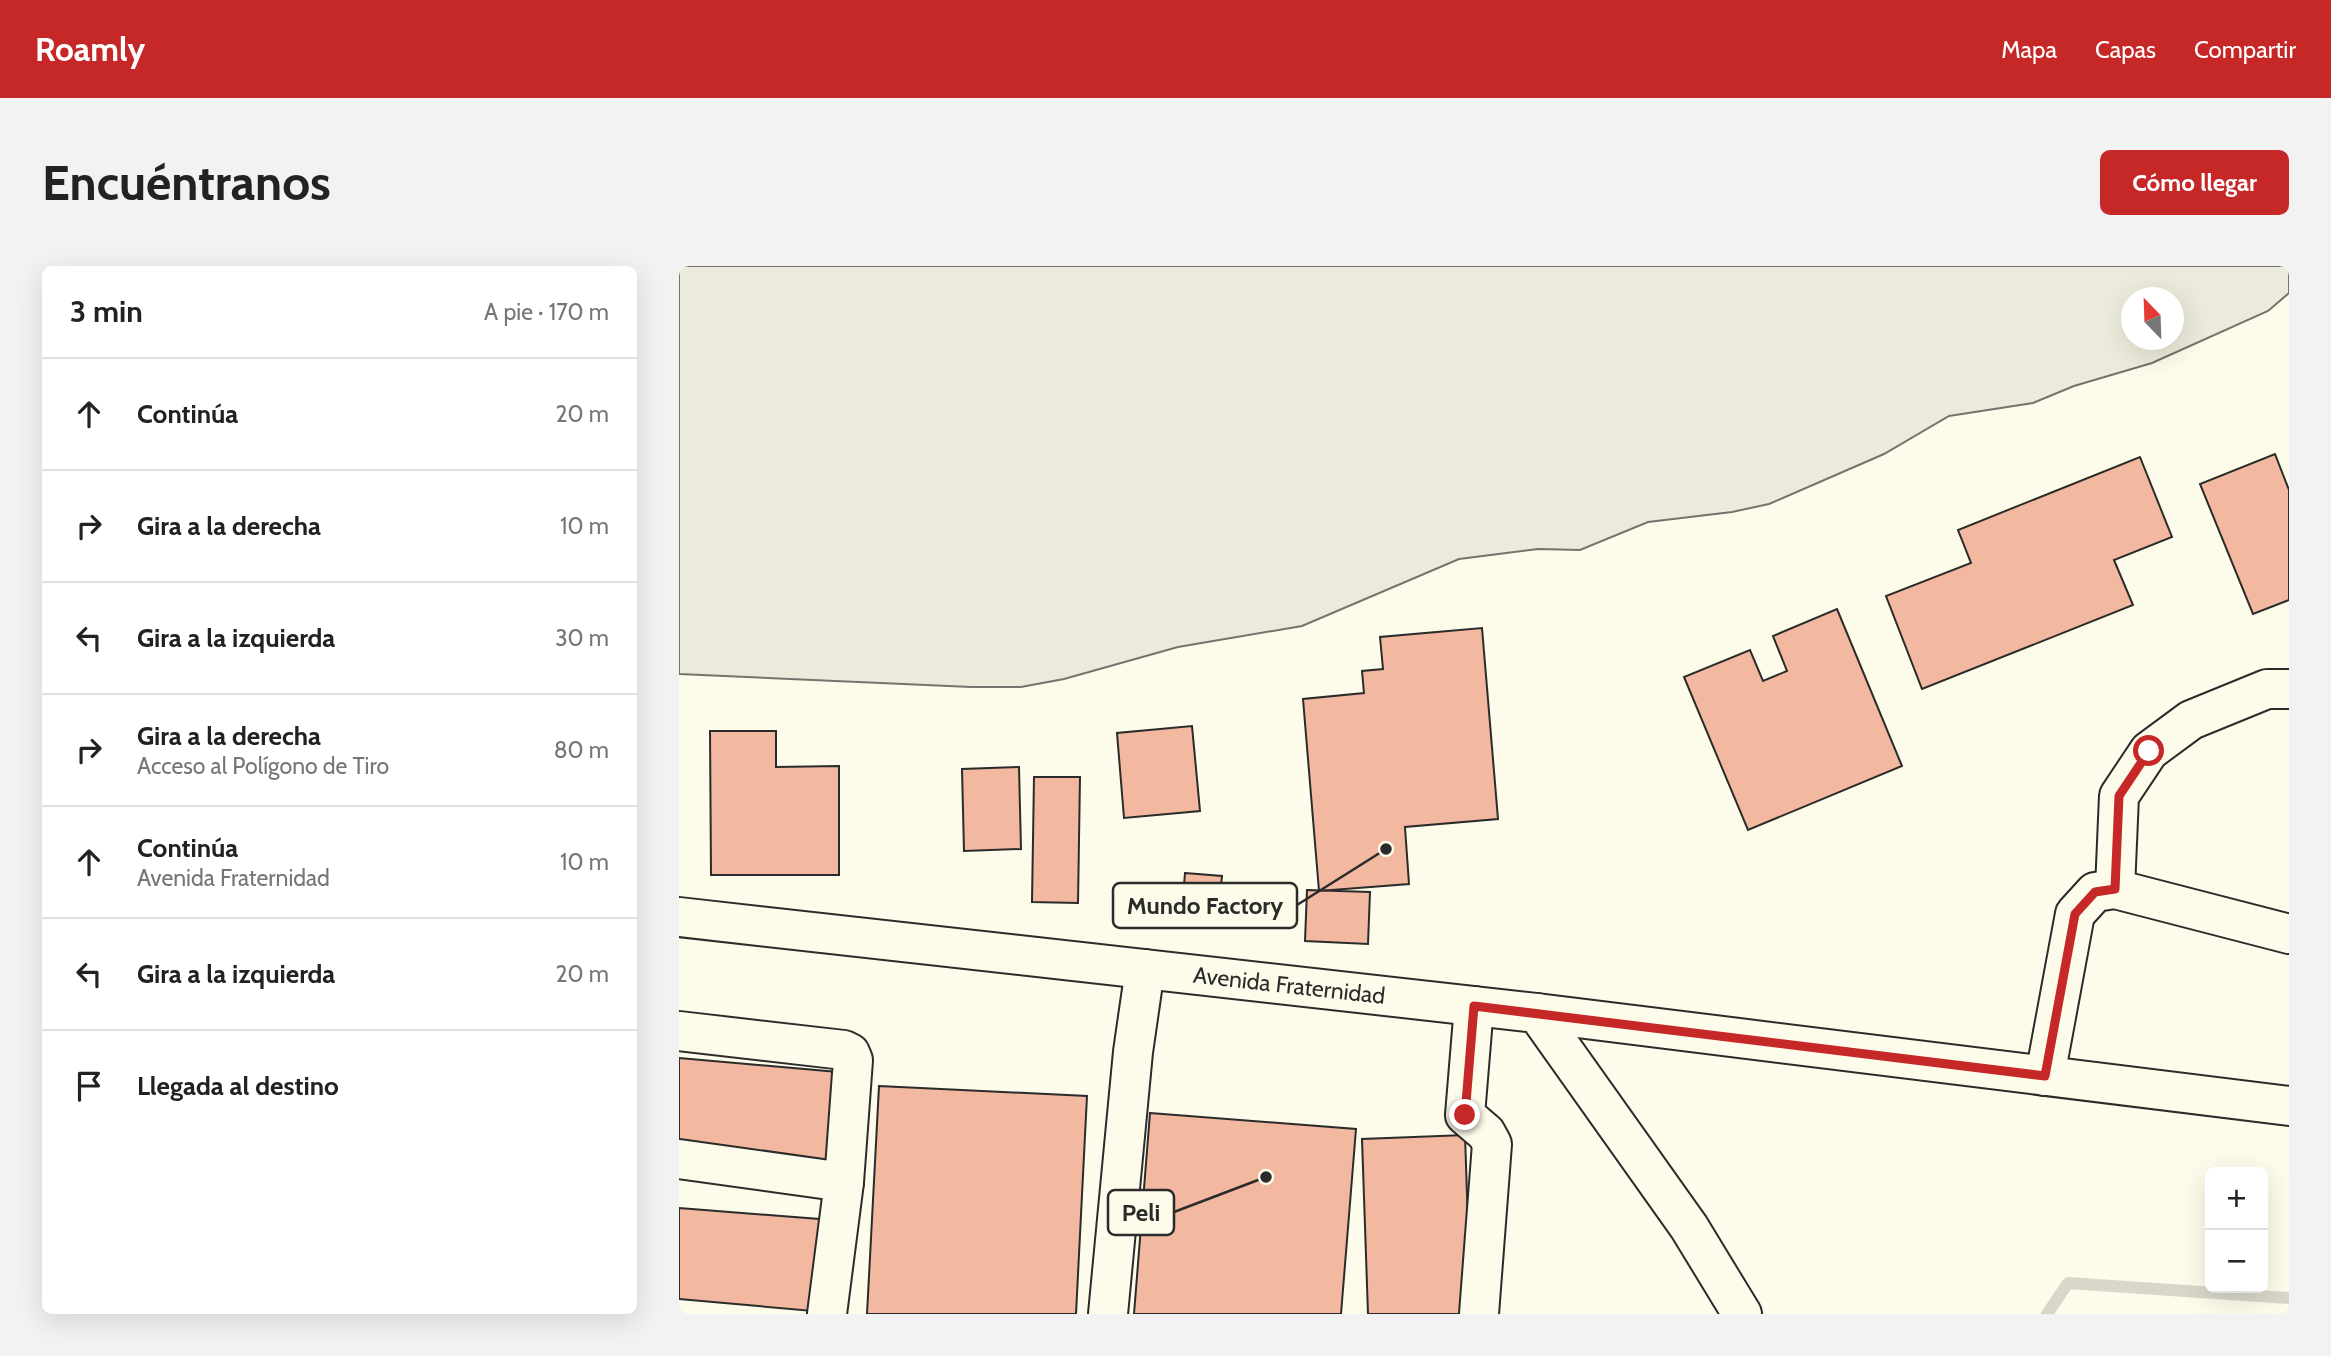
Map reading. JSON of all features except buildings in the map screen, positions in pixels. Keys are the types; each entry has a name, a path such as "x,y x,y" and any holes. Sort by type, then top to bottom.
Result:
{"street":[{"path":"2115,889 2119,796 2149,751 2192,720 2266,689 2289,689"},
{"path":"2045,1076 2075,914 2095,892 2115,889 2289,934"},
{"name":"Avenida Fraternidad","path":"679,917 1537,1013 2289,1106"},
{"path":"1108,1314 1133,1052 1145,969"},
{"path":"1474,1006 1465,1115 1486,1133 1492,1144 1479,1314"},
{"path":"1537,1013 1689,1227 1742,1314"},
{"path":"679,1031 844,1050 850,1054 853,1060 844,1182 827,1314"},
{"path":"679,1159 844,1182"}],"shaded area":[{"path":"679,266 2289,266 2289,293 2268,311 2184,349 2184,287 2121,287 2121,350 2181,350 2152,363 2074,386 2033,403 1949,416 1884,454 1769,504 1732,512 1648,522 1580,550 1538,549 1459,559 1302,626 1178,647 1064,679 1021,687 679,674"}],"waterway":[{"path":"2047,1314 2068,1283 2289,1298"}],"place":[{"name":"Mundo Factory","path":"1386,849"},
{"name":"Peli","path":"1266,1177"}],"route":[{"path":"1465,1115 1474,1006 2045,1076 2075,914 2095,892 2115,889 2119,796 2149,751"}]}
